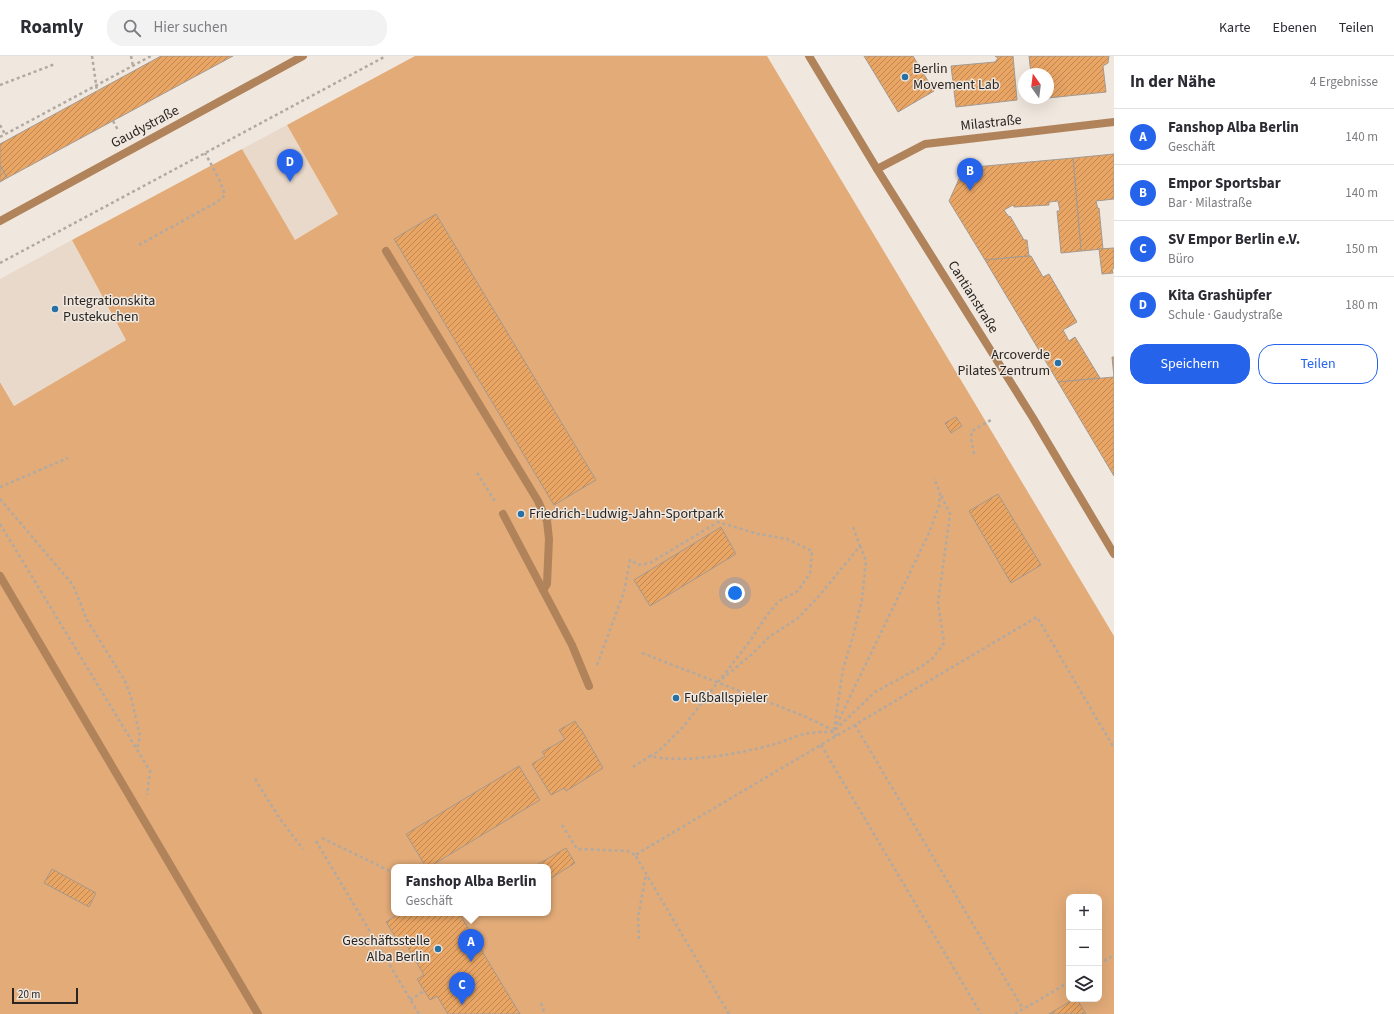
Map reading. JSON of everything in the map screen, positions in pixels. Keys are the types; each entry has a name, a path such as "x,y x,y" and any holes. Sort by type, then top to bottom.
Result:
{"street":[{"name":"Gaudystraße","path":"0,221 303,56"},
{"name":"Cantianstraße","path":"809,56 1033,418 1114,554"},
{"name":"Milastraße","path":"878,169 925,144 1114,122"},
{"path":"386,251 541,508 547,521 549,539 547,584 542,590"},
{"path":"503,514 572,645 589,686"},
{"path":"0,576 258,1014"}],"path":[{"path":"92,56 97,91"},
{"path":"131,56 133,66"},
{"path":"0,137 151,56"},
{"path":"0,263 386,56"},
{"path":"0,85 55,64"},
{"path":"113,121 118,130"},
{"path":"0,125 5,134"},
{"path":"139,245 217,202 225,195 219,179 205,153"},
{"path":"974,454 971,438 972,431 991,420"},
{"path":"0,487 68,458"},
{"path":"477,473 503,514"},
{"path":"650,756 663,759 690,758 745,752 773,745 809,733 833,732 875,692 921,667 933,658 944,644 938,603 950,514 934,478"},
{"path":"833,732 929,533 939,506 940,492"},
{"path":"0,499 73,585 87,620 125,681 131,697 140,736 137,750"},
{"path":"589,686 624,592 630,560 638,566 650,563 718,522 758,534 787,539 812,550 810,573 798,591 779,601 767,615 750,641 683,727 658,751 633,767"},
{"path":"0,524 150,771"},
{"path":"833,732 843,669 862,599 866,561 853,526"},
{"path":"718,682 751,655 769,637 798,618 819,596 860,546"},
{"path":"635,855 1037,618 1114,748"},
{"path":"642,653 804,716 828,728 836,736"},
{"path":"855,725 1024,1009"},
{"path":"821,745 981,1014"},
{"path":"255,779 280,819 303,849"},
{"path":"562,825 577,849 628,852 635,855 729,1014"},
{"path":"322,838 391,872"},
{"path":"316,841 419,1014"},
{"path":"639,939 638,918 646,873"},
{"path":"1102,962 1114,955"},
{"path":"1015,1014 1066,984"},
{"path":"410,1000 424,991"},
{"path":"541,1003 544,1013"}],"shaded area":[{"name":"Friedrich-Ludwig-Jahn-Sportpark","path":"415,56 767,56 1114,636 1114,1014 0,1014 0,382 14,406 126,340 72,240 242,149 295,240 338,214 287,125"},
{"path":"287,125 338,214 295,240 242,149"},
{"name":"Integrationskita Pustekuchen","path":"72,240 126,340 14,406 0,381 0,279"}],"building":[{"path":"161,56 233,56 7,178 0,165 0,144"},
{"path":"864,56 913,56 934,91 898,112"},
{"path":"995,56 1013,56 1017,100 956,107 951,66 995,62 998,58"},
{"path":"1029,56 1109,56 1108,63 1103,66 1106,92 1054,97 1054,68 1030,68"},
{"path":"1114,154 1114,199 1096,201 1098,209 1099,208 1103,249 1081,251 1073,158"},
{"path":"1073,158 1081,251 1061,253 1057,211 1060,211 1058,201 1049,202 1049,205 1014,207 1013,205 1004,210 1009,217 1010,216 1024,240 1027,240 1029,256 985,260 949,201 964,168"},
{"path":"0,165 7,178 0,182"},
{"path":"436,214 596,480 554,505 394,239"},
{"path":"1114,248 1113,273 1102,274 1099,249"},
{"path":"1031,256 1043,277 1049,274 1077,322 1063,330 1069,341 1075,337 1100,378 1058,382 985,260"},
{"path":"1112,357 1114,357 1114,377"},
{"path":"1114,377 1114,476 1058,382"},
{"path":"956,417 962,426 951,433 945,423"},
{"path":"998,494 1041,565 1011,583 969,511"},
{"path":"721,527 736,554 650,606 634,580"},
{"path":"575,721 603,768 566,791 564,788 551,795 532,764 545,756 542,752 565,739 559,730"},
{"path":"519,766 540,800 434,864 424,864 406,834"},
{"path":"566,848 575,863 551,878 551,864 538,864"},
{"path":"52,869 96,893 89,907 44,883"},
{"path":"395,916 461,916 520,1014 448,1014 437,996 430,1000 417,979 424,975 403,939 398,941 386,922"},
{"path":"1069,1002 1079,1002 1086,1014 1049,1014"}],"place":[{"name":"Berlin Movement Lab","path":"905,77"},
{"name":"Kita Grashüpfer","path":"290,182"},
{"name":"Empor Sportsbar","path":"970,191"},
{"name":"Integrationskita Pustekuchen","path":"55,309"},
{"name":"Arcoverde Pilates Zentrum","path":"1058,363"},
{"name":"Friedrich-Ludwig-Jahn-Sportpark","path":"521,514"},
{"name":"Fußballspieler","path":"676,698"},
{"name":"Geschäftsstelle Alba Berlin","path":"438,949"},
{"name":"Fanshop Alba Berlin","path":"471,962"},
{"name":"SV Empor Berlin e.V.","path":"462,1005"}]}
